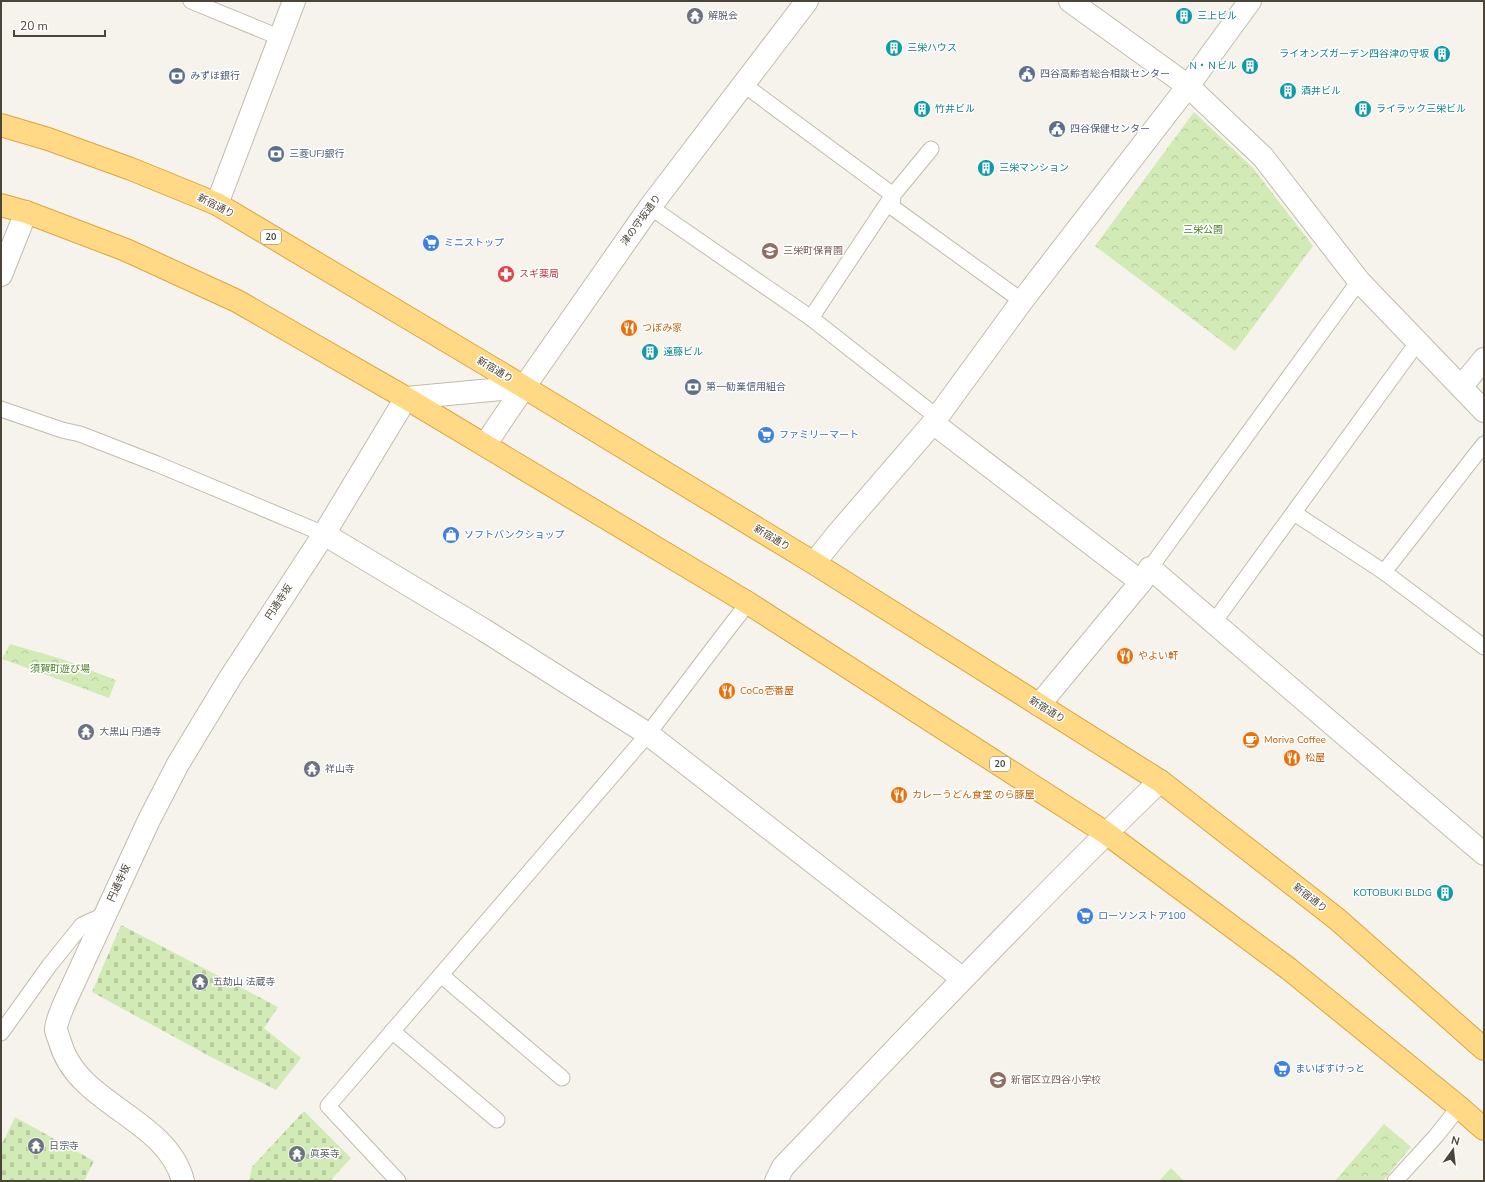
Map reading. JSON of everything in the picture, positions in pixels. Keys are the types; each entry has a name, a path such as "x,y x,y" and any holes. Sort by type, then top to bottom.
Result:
{"highway":[{"name":"新宿通り","path":"1,125 48,139 131,169 217,204 524,387 814,563 1160,781 1337,919 1484,1049"},
{"name":"20","path":"1,205 26,212 126,250 236,301 406,398 748,603 1106,833 1289,969 1484,1129"}],"street":[{"path":"217,204 294,1"},
{"name":"津の守坂通り","path":"485,445 650,207 806,1"},
{"path":"1070,1 1188,86 1263,157 1359,281 1417,343 1484,410"},
{"path":"814,563 935,420 1022,301 1188,86 1250,1"},
{"path":"1,275 26,212"},
{"path":"1461,387 1484,359"},
{"path":"406,398 524,387"},
{"name":"円通寺坂","path":"183,1181 176,1164 153,1135 78,1076 63,1055 56,1031 58,1019 104,915 149,820 178,764 230,678 324,534 406,398"},
{"path":"935,420 1145,575 1214,622 1484,854"},
{"path":"324,534 484,630 648,734 963,979"},
{"path":"1039,705 1145,575"},
{"path":"776,1181 783,1168 963,979 1106,833 1160,781"}],"lane":[{"path":"191,1 281,38"},
{"path":"743,84 893,196"},
{"path":"811,318 893,196 931,149"},
{"path":"893,196 892,207 1022,301"},
{"path":"650,207 811,318 935,420"},
{"path":"1145,575 1359,281"},
{"path":"1214,622 1417,343"},
{"path":"1,408 62,430 80,434 157,464 324,534"},
{"path":"1384,572 1484,444"},
{"path":"1294,513 1384,572 1484,647"},
{"path":"398,1181 328,1106 648,734 748,603"},
{"path":"1,1033 49,966 82,926 104,915"},
{"path":"441,975 562,1078"},
{"path":"392,1031 497,1120"},
{"path":"1395,1181 1436,1136 1459,1107"}],"green space":[{"name":"三栄公園","path":"1194,112 1253,168 1313,246 1235,351 1095,246"},
{"name":"須賀町遊び場","path":"10,644 62,659 116,680 109,698 2,659"},
{"path":"121,925 278,1007 264,1028 301,1058 276,1090 211,1057 92,992"},
{"path":"304,1111 351,1158 330,1181 249,1181 252,1167"},
{"name":"日宗寺","path":"15,1117 94,1161 84,1181 1,1181 1,1146"},
{"path":"1384,1124 1411,1147 1383,1181 1335,1181"},
{"path":"1171,1168 1184,1181 1159,1181"}],"place":[{"name":"解脱会","path":"695,16"},
{"name":"三上ビル","path":"1184,16"},
{"name":"三栄ハウス","path":"894,48"},
{"name":"ライオンズガーデン四谷津の守坂","path":"1442,54"},
{"name":"N・Ｎビル","path":"1250,66"},
{"name":"四谷高齢者総合相談センター","path":"1027,74"},
{"name":"みずほ銀行","path":"177,76"},
{"name":"酒井ビル","path":"1288,91"},
{"name":"竹井ビル","path":"922,109"},
{"name":"ライラック三栄ビル","path":"1363,109"},
{"name":"四谷保健センター","path":"1057,129"},
{"name":"三菱UFJ銀行","path":"276,154"},
{"name":"三栄マンション","path":"986,168"},
{"name":"ミニストップ","path":"431,243"},
{"name":"三栄町保育園","path":"770,251"},
{"name":"スギ薬局","path":"506,274"},
{"name":"つぼみ家","path":"629,328"},
{"name":"遠藤ビル","path":"650,352"},
{"name":"第一勧業信用組合","path":"693,387"},
{"name":"ファミリーマート","path":"766,435"},
{"name":"ソフトバンクショップ","path":"451,535"},
{"name":"やよい軒","path":"1125,656"},
{"name":"CoCo壱番屋","path":"727,691"},
{"name":"大黒山 円通寺","path":"86,732"},
{"name":"Moriva Coffee","path":"1251,740"},
{"name":"松屋","path":"1292,758"},
{"name":"祥山寺","path":"312,769"},
{"name":"カレーうどん食堂 のら豚屋","path":"899,795"},
{"name":"KOTOBUKI BLDG","path":"1445,893"},
{"name":"ローソンストア100","path":"1085,916"},
{"name":"五劫山 法蔵寺","path":"200,982"},
{"name":"まいばすけっと","path":"1282,1069"},
{"name":"新宿区立四谷小学校","path":"998,1080"},
{"name":"日宗寺","path":"36,1146"},
{"name":"眞英寺","path":"297,1154"}]}
